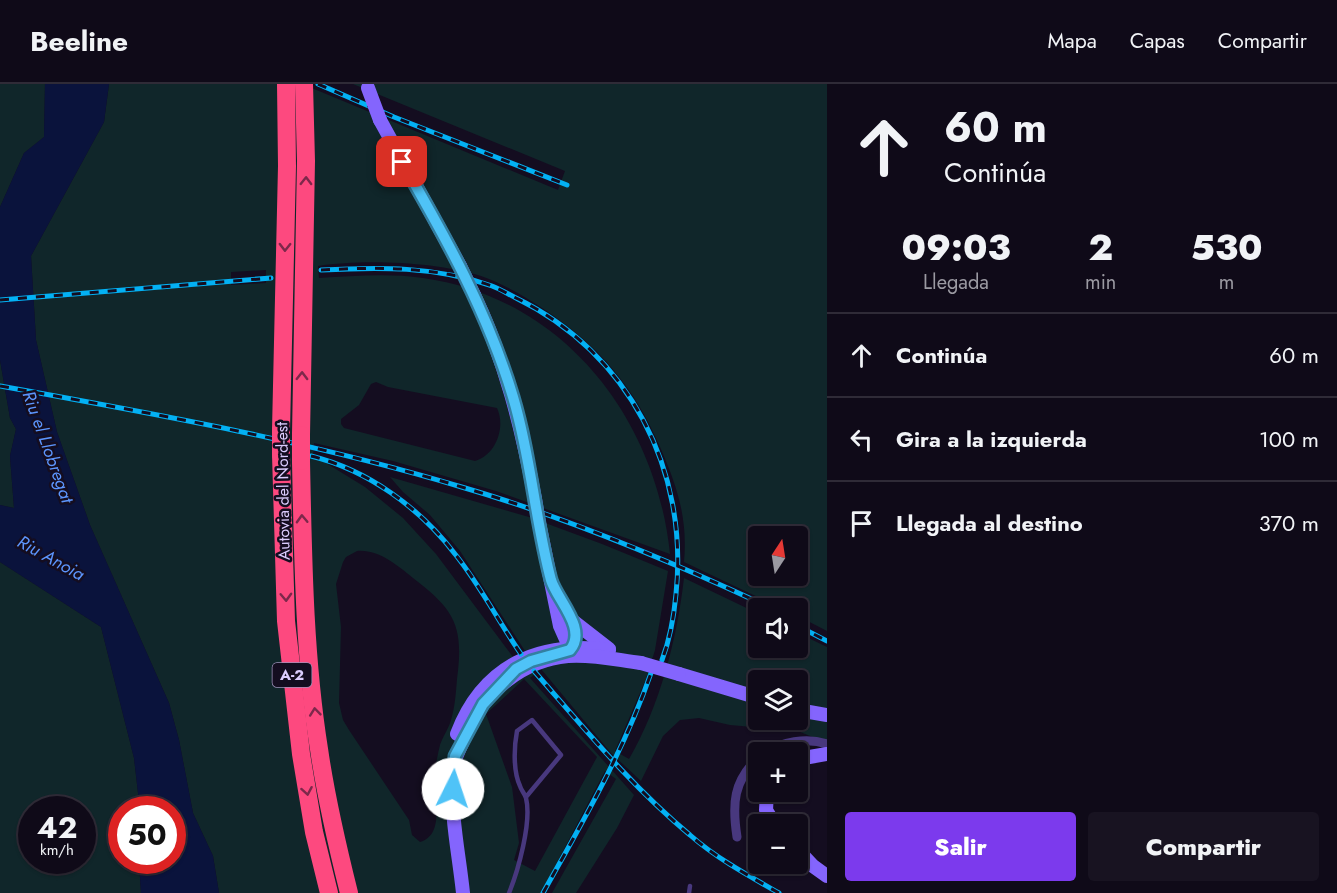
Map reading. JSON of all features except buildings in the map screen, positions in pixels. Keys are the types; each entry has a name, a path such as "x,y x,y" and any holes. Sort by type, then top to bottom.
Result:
{"highway":[{"name":"Autovia del Nord-est","path":"286,84 287,178 281,430 286,621 301,754 314,832 329,893"},
{"name":"Autovia del Nord-est","path":"304,86 306,160 301,461 305,620 318,749 349,893"}],"main road":[{"path":"368,86 380,120 460,266 495,341 514,400 554,590 567,623 575,636 573,647"},
{"path":"548,650 567,623"},
{"path":"567,623 611,650 641,663 748,696"},
{"path":"463,893 453,789 457,735 465,714 485,686 508,666 548,650 573,647 611,650"},
{"path":"455,756 476,714 516,669 531,661 573,647 597,657"},
{"path":"505,682 522,670 544,661 567,656 597,657 641,663"},
{"path":"808,712 824,716"},
{"path":"808,757 827,754"},
{"path":"808,861 827,876"}],"street":[{"path":"806,742 819,741 827,744"},
{"path":"737,837 733,811 741,779 748,767"}],"lane":[{"path":"509,893 522,857 526,797 519,785 514,744 517,731 532,720 561,755 526,797"},
{"path":"689,893 690,886"}],"green space":[{"path":"0,84 45,84 44,137 24,153 0,207"},
{"path":"109,84 302,84 558,190 565,171 353,84 827,84 827,631 808,621 808,598 760,598 684,562 683,517 676,489 650,426 627,387 599,354 564,324 522,296 481,276 463,271 400,263 378,262 318,266 319,278 371,275 410,276 474,290 519,310 559,338 594,372 623,412 645,456 661,504 670,554 496,491 393,461 314,443 313,458 321,460 365,487 403,518 436,554 513,657 525,651 460,551 430,515 403,492 390,477 529,517 668,571 655,650 646,679 615,751 629,759 650,717 666,672 677,625 684,578 748,609 748,658 808,658 808,638 827,647 827,743 798,731 787,730 808,730 808,670 748,670 748,727 699,718 680,720 663,736 641,781 611,753 541,669 530,678 634,795 617,828 576,893 552,893 616,779 605,771 541,893 219,893 213,856 193,813 179,740 169,703 90,525 57,432 36,340 31,256 104,122","holes":["266,270 266,283 231,285 231,272","376,382 388,387 497,408 500,432 494,447 489,453 475,461 344,428 341,419 359,405 371,384","357,551 380,555 427,589 447,610 457,632 459,661 454,705 450,723 440,745 435,772 436,822 428,838 420,842 412,835 409,820 343,720 339,703 341,627 336,584 346,557","524,679 597,757 535,871 514,860 519,843 512,787 486,714"]},
{"path":"0,360 10,418 16,429 10,456 14,508 0,505"},
{"path":"0,562 101,627 134,758 138,796 108,796 108,874 140,874 141,893 0,893"}],"water":[{"path":"45,84 109,84 104,122 31,256 36,340 57,432 90,525 169,703 179,740 193,813 213,856 219,893 141,893 140,874 186,874 186,796 138,796 134,758 101,627 0,562 0,505 14,508 10,456 16,429 10,418 0,360 0,207 24,153 44,137"}],"railway":[{"path":"318,84 394,117 567,185"},
{"path":"321,270 407,269 471,279 492,286 556,321 590,350 620,383 643,420 661,460 672,503 677,548 676,594 671,627 662,660"},
{"path":"0,300 271,278"},
{"path":"0,386 176,418 292,443 465,488 544,513 621,542 749,598"},
{"path":"311,456 332,462 372,481 409,506 426,521 464,566 521,654"},
{"path":"808,631 827,641"},
{"path":"534,671 609,756 668,816 711,851 779,893"},
{"path":"543,893 616,758 651,673"}],"route":[{"path":"402,162 451,249 495,341 521,429 551,580 554,590 573,621 575,636 575,642 570,650 548,655 516,669 483,704 470,724 455,756 453,789"}],"water label":[{"name":"Riu el Llobregat","path":"48,447"},
{"name":"Riu Anoia","path":"51,558"}]}
